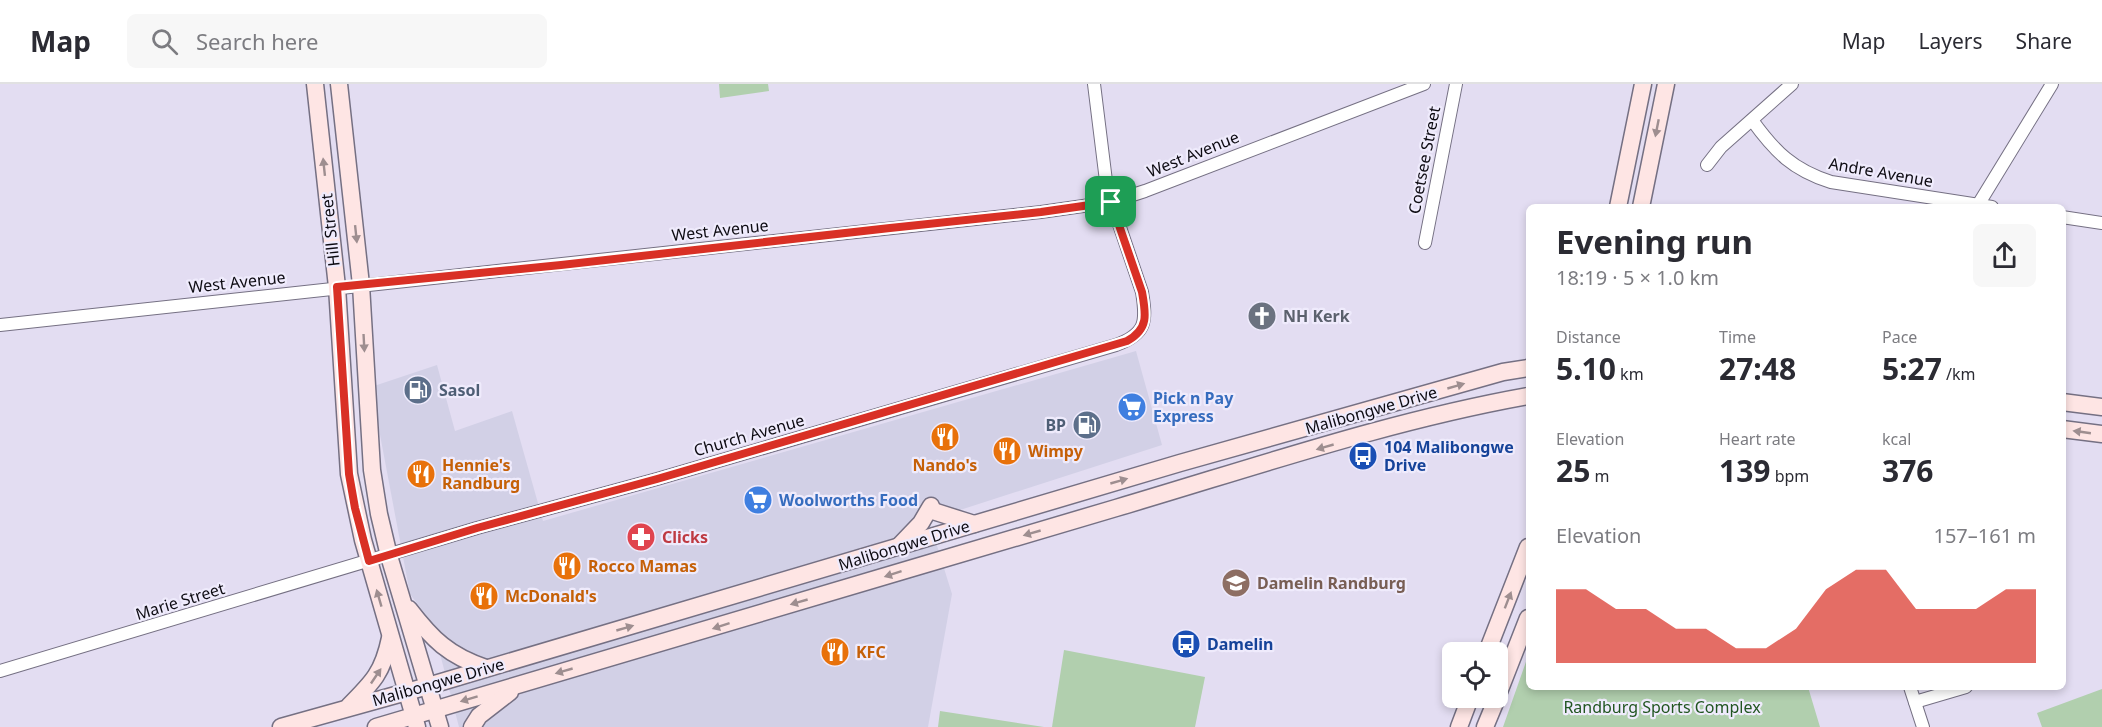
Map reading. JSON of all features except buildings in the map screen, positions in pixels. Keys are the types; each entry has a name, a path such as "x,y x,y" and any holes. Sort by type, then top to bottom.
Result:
{"main road":[{"name":"Hill Street","path":"315,84 337,287 349,474 369,561 416,721"},
{"name":"Hill Street","path":"339,84 361,285 372,470 389,555 440,727"},
{"path":"1619,204 1642,84"},
{"path":"1642,204 1666,84"},
{"path":"1503,372 1526,362"},
{"name":"Malibongwe Drive","path":"280,727 428,686 1213,454 1503,372 1526,368"},
{"name":"Malibongwe Drive","path":"376,727 416,721 435,710 523,683 712,629 948,556 1349,440 1434,416 1526,396"},
{"path":"1508,400 1526,409"},
{"path":"2066,402 2102,407"},
{"path":"2066,430 2102,434"},
{"path":"896,549 932,508 974,524"},
{"path":"1491,642 1526,552"},
{"path":"403,601 427,632 442,646 466,662 486,668"},
{"path":"1508,669 1526,623"},
{"path":"346,709 378,675 386,660 390,634"},
{"path":"472,727 479,716 494,703 523,683"},
{"path":"1458,727 1466,708"},
{"path":"1485,727 1493,708"}],"street":[{"path":"1094,84 1104,170 1111,202"},
{"name":"West Avenue","path":"0,325 1041,212 1111,202 1424,84"},
{"name":"Coetsee Street","path":"1425,243 1456,84"},
{"path":"1707,165 1720,147 1792,84"},
{"path":"1979,204 2052,84"},
{"name":"Andre Avenue","path":"1752,120 1762,135 1784,158 1798,169 1813,176 1831,182 1972,204"},
{"name":"Church Avenue","path":"369,561 477,528 930,400 1116,345 1136,336 1143,326 1145,316 1142,292 1111,202"},
{"path":"2066,218 2102,223"},
{"name":"Marie Street","path":"0,671 369,561"},
{"path":"1911,690 1923,727"},
{"path":"1915,702 1956,690"}],"shaded area":[{"path":"1136,351 1162,445 929,520 952,594 928,727 459,727 432,623 410,594 371,387 437,365 455,431 512,411 543,521"}],"green space":[{"path":"719,84 768,84 769,91 720,98"},
{"path":"1064,650 1205,677 1195,727 1052,727"},
{"name":"Randburg Sports Complex","path":"1526,662 1526,690 1809,690 1820,727 1503,727"},
{"path":"2102,689 2102,727 2042,727 2037,713"},
{"path":"940,711 1044,727 938,727"}],"place":[{"name":"NH Kerk","path":"1262,316"},
{"name":"Sasol","path":"418,390"},
{"name":"Pick n Pay Express","path":"1132,407"},
{"name":"BP","path":"1087,425"},
{"name":"Nando's","path":"945,437"},
{"name":"Wimpy","path":"1007,451"},
{"name":"104 Malibongwe Drive","path":"1363,456"},
{"name":"Hennie's Randburg","path":"421,474"},
{"name":"Woolworths Food","path":"758,500"},
{"name":"Clicks","path":"641,537"},
{"name":"Rocco Mamas","path":"567,566"},
{"name":"Damelin Randburg","path":"1236,583"},
{"name":"McDonald's","path":"484,596"},
{"name":"Damelin","path":"1186,644"},
{"name":"KFC","path":"835,652"}],"route":[{"path":"1111,202 1145,307 1143,326 1136,336 1127,341 369,561 349,474 337,287 561,265 1041,212 1111,202"}]}
